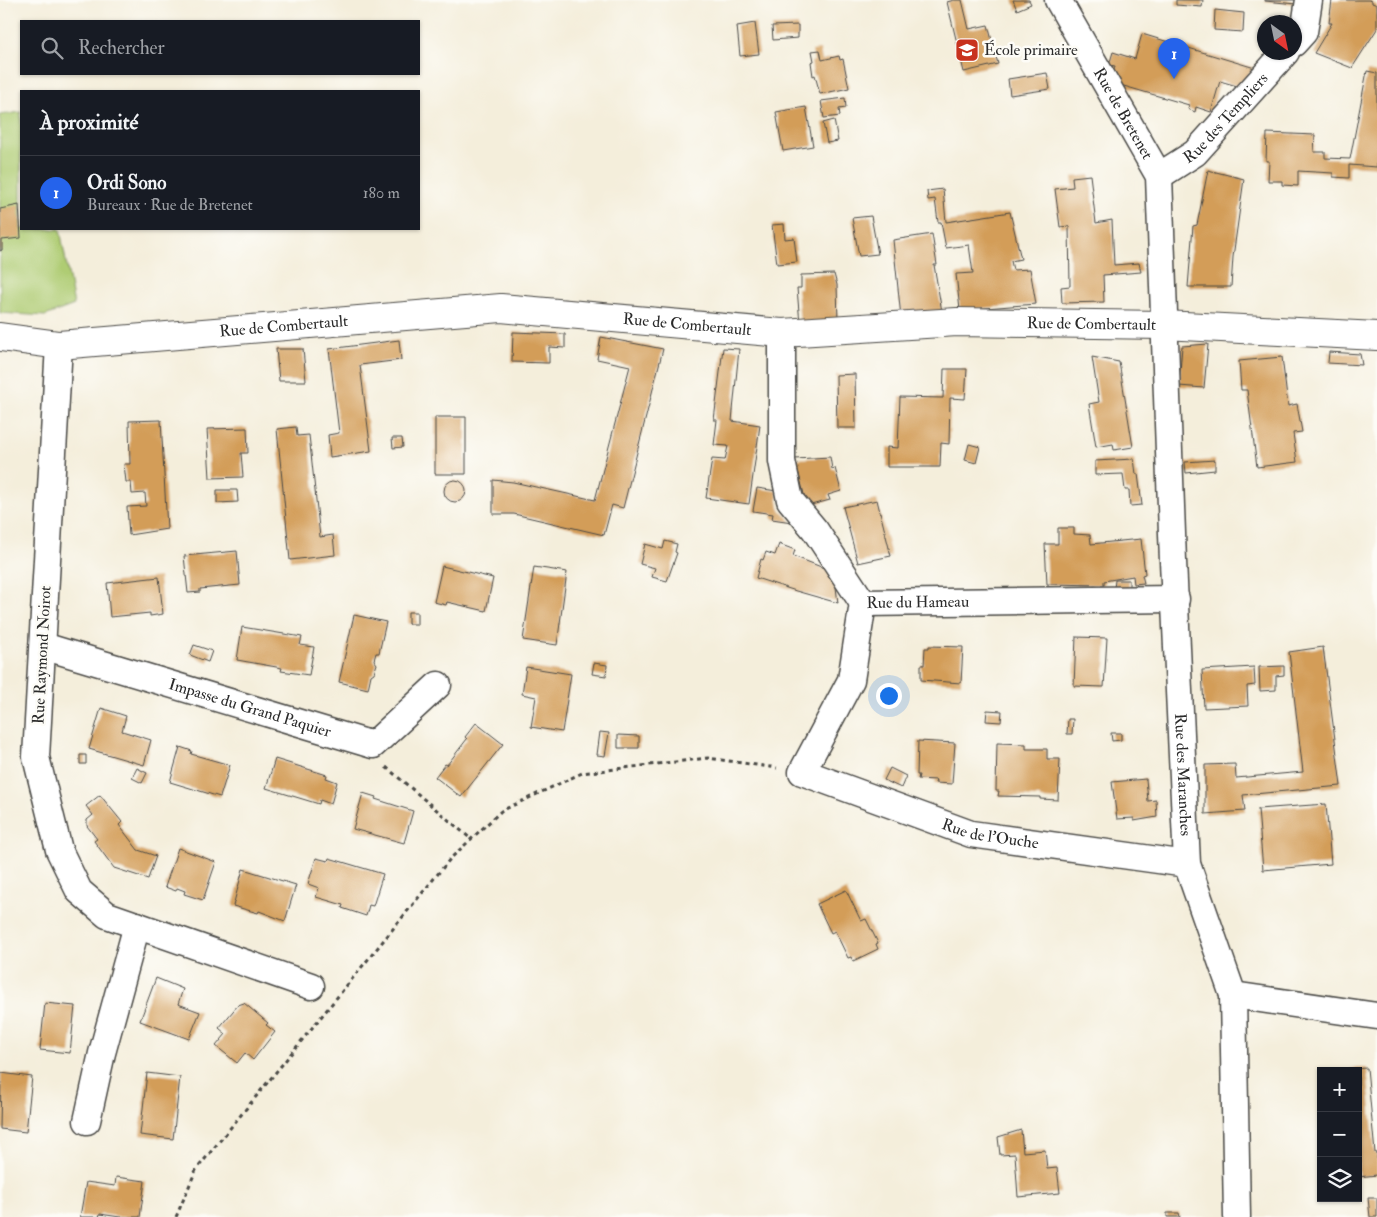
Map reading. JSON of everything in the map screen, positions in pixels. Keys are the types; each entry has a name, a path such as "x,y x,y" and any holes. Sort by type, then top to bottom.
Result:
{"street":[{"name":"Rue de Bretenet","path":"1058,0 1159,176"},
{"path":"1302,34 1304,32 1309,0"},
{"name":"Rue des Templiers","path":"1159,176 1195,153 1279,60"},
{"name":"Rue des Maranches","path":"1159,176 1172,552 1176,599 1187,864 1233,995 1237,1217"},
{"name":"Rue de Combertault","path":"0,337 59,344 501,308 782,333 957,322 1164,325 1377,336"},
{"name":"Rue du Hameau","path":"782,333 782,461 790,500 815,530 864,603 1176,599"},
{"name":"Rue Raymond Noirot","path":"59,344 36,757 59,850 79,892 107,915 311,986"},
{"path":"802,772 851,680 864,603"},
{"name":"Impasse du Grand Paquier","path":"43,646 373,745"},
{"path":"373,745 438,685"},
{"name":"Rue de l'Ouche","path":"802,772 971,834 1187,864"},
{"path":"87,1121 102,1054 137,925"},
{"path":"1233,995 1377,1016"}],"path":[{"path":"373,745 383,765 471,840"},
{"path":"176,1217 196,1170 450,859 501,811 582,773 708,758 802,772"}],"green space":[{"path":"20,112 20,230 60,230 74,305 45,316 0,313 0,115"}],"building":[{"path":"962,0 969,29 988,25 998,64 964,72 947,2"},
{"path":"1013,0 1029,0 1031,4 1017,10"},
{"path":"1176,0 1203,0 1202,7 1176,5"},
{"path":"1296,0 1296,4 1265,1"},
{"path":"1332,0 1369,0 1377,5 1377,29 1352,68 1314,53 1332,23 1329,23"},
{"path":"1215,10 1244,13 1243,32 1214,30"},
{"path":"755,23 759,54 740,56 737,26"},
{"path":"798,25 798,38 773,40 772,26"},
{"path":"1142,34 1255,68 1237,86 1220,81 1211,112 1196,107 1195,112 1188,109 1189,105 1110,82 1115,66 1109,65 1113,52 1135,59"},
{"path":"820,50 822,60 839,56 840,60 843,59 849,88 820,94 815,75 813,76 811,62 814,61 812,51"},
{"path":"1367,71 1377,73 1377,167 1349,165 1349,178 1333,177 1333,173 1298,171 1298,186 1282,185 1282,181 1268,181 1269,161 1266,161 1267,133 1315,135 1314,152 1325,152 1325,158 1350,159"},
{"path":"1047,73 1050,89 1010,95 1008,79"},
{"path":"845,98 846,108 839,109 840,116 824,118 821,101"},
{"path":"806,107 813,146 783,151 776,112"},
{"path":"834,120 838,141 827,143 823,123"},
{"path":"1208,170 1244,179 1233,257 1231,287 1188,287 1193,226 1197,225"},
{"path":"1090,175 1096,223 1112,220 1114,265 1139,263 1141,272 1103,275 1104,302 1062,303 1061,287 1070,286 1069,226 1060,227 1055,189 1073,187 1072,177"},
{"path":"943,189 946,222 1010,212 1021,259 1011,261 1013,270 1030,269 1036,304 960,310 956,274 973,273 969,245 946,248 941,222 938,222 935,199 928,200 927,191"},
{"path":"19,205 21,238 2,240 2,250 0,251 0,209"},
{"path":"871,216 878,254 859,256 852,218"},
{"path":"784,224 785,239 794,238 797,262 777,264 772,225"},
{"path":"932,234 937,265 934,265 942,312 901,317 893,240"},
{"path":"834,274 837,285 838,322 800,324 797,288 801,288 801,275"},
{"path":"513,332 565,334 565,348 549,347 549,363 512,362"},
{"path":"601,337 663,349 623,508 612,505 604,535 514,514 493,514 493,480 513,482 595,500 630,366 597,359"},
{"path":"399,340 401,360 360,365 371,451 330,457 328,435 339,433 329,349"},
{"path":"1208,344 1204,388 1179,386 1182,346"},
{"path":"723,348 739,349 732,421 760,425 749,504 706,498 712,459 725,460 728,446 714,445 717,420 714,420"},
{"path":"276,349 303,349 306,381 279,381"},
{"path":"1329,352 1360,354 1362,365 1328,363"},
{"path":"1092,357 1119,362 1133,447 1114,450 1113,444 1096,447 1089,404 1099,402"},
{"path":"1282,357 1288,406 1297,404 1302,432 1293,433 1297,462 1257,467 1247,390 1241,390 1239,361"},
{"path":"944,369 967,369 965,399 950,398 949,444 941,443 940,467 887,467 887,447 898,448 900,397 943,398"},
{"path":"855,374 856,428 837,428 836,375"},
{"path":"435,417 466,417 466,474 435,474"},
{"path":"161,420 167,529 129,535 127,507 146,506 145,493 132,494 131,482 126,482 124,464 130,464 129,421"},
{"path":"296,427 297,436 309,435 320,537 333,535 335,555 290,560 277,429"},
{"path":"247,428 248,453 241,453 243,477 210,478 207,429"},
{"path":"392,438 402,438 403,447 393,448"},
{"path":"969,444 980,447 976,463 965,460"},
{"path":"830,457 832,469 835,468 841,491 828,495 830,500 807,506 795,459"},
{"path":"1134,459 1142,505 1130,506 1129,490 1125,490 1123,474 1095,475 1095,461"},
{"path":"1215,460 1215,470 1186,473 1185,462"},
{"path":"455,480 463,483 466,491 463,499 455,502 447,499 444,491 447,483"},
{"path":"757,488 777,491 779,508 792,522 772,519 773,514 753,511"},
{"path":"217,490 237,490 238,502 217,503"},
{"path":"877,500 891,556 858,563 843,507"},
{"path":"1058,528 1074,528 1074,534 1090,535 1091,544 1141,539 1145,574 1142,575 1144,583 1134,584 1133,576 1104,581 1104,585 1047,584 1045,544 1058,544"},
{"path":"665,541 677,544 675,552 677,553 667,581 652,577 655,568 640,564 645,544 663,549"},
{"path":"779,544 795,550 793,556 834,572 838,603 756,578 761,559 763,560 766,552 775,555"},
{"path":"237,551 240,585 200,589 200,592 188,593 184,556"},
{"path":"442,566 493,578 486,611 447,602 446,605 434,602"},
{"path":"534,567 567,572 557,645 523,640"},
{"path":"159,577 163,614 150,616 150,613 110,617 107,583"},
{"path":"1115,580 1129,580 1129,589 1114,589"},
{"path":"408,612 417,612 417,624 408,624"},
{"path":"354,615 386,622 379,653 376,653 374,660 377,664 374,673 371,675 368,689 339,682"},
{"path":"242,627 302,637 300,645 314,647 309,675 281,671 282,668 237,660"},
{"path":"1076,637 1107,638 1104,687 1074,686"},
{"path":"194,645 212,651 208,662 190,655"},
{"path":"929,646 963,647 961,683 921,680 921,665 924,665 925,648 929,648"},
{"path":"1323,647 1341,786 1243,795 1245,811 1205,814 1205,765 1235,764 1236,778 1303,772 1289,652"},
{"path":"594,663 607,665 606,676 592,674"},
{"path":"1284,666 1284,675 1276,676 1276,690 1260,691 1259,667"},
{"path":"526,667 571,674 562,732 531,727 536,697 522,694"},
{"path":"1254,667 1255,685 1247,686 1248,706 1204,708 1202,670"},
{"path":"101,708 126,716 122,731 151,740 144,765 89,749"},
{"path":"987,710 1002,711 1001,722 986,721"},
{"path":"1068,719 1073,719 1072,734 1067,734"},
{"path":"476,723 503,744 461,797 435,777 467,739 465,737"},
{"path":"600,732 609,733 605,756 597,755"},
{"path":"1111,733 1121,733 1121,740 1112,741"},
{"path":"618,735 639,736 639,748 618,748"},
{"path":"918,741 955,743 952,784 935,783 936,780 918,779"},
{"path":"997,743 1026,744 1026,749 1047,749 1047,759 1060,759 1058,800 1040,799 1040,797 998,796 999,791 996,791"},
{"path":"180,747 192,751 191,754 230,765 220,797 170,782"},
{"path":"80,755 86,755 86,764 80,764"},
{"path":"275,759 327,775 326,778 337,782 331,804 320,800 319,804 266,788"},
{"path":"137,768 147,773 142,783 132,778"},
{"path":"890,768 906,776 901,788 884,780"},
{"path":"1146,779 1148,801 1156,800 1157,817 1134,821 1134,818 1117,819 1112,782"},
{"path":"363,793 376,797 375,799 413,811 404,843 353,829"},
{"path":"100,795 122,822 119,825 138,850 156,856 148,879 114,868 94,841 97,839 87,826 87,820 93,815 86,806"},
{"path":"1326,804 1331,864 1263,870 1258,809"},
{"path":"178,848 216,862 203,900 184,894 185,891 177,888 176,891 165,887"},
{"path":"316,858 328,861 329,858 383,874 373,906 369,905 366,916 342,908 343,905 316,897 319,888 308,884"},
{"path":"243,869 296,885 285,921 259,911 258,913 233,906"},
{"path":"846,890 861,921 866,919 878,943 876,944 878,949 853,961 851,957 848,958 835,931 831,933 817,904"},
{"path":"156,978 183,989 178,1004 200,1012 189,1039 140,1021"},
{"path":"45,1003 75,1006 70,1053 40,1050"},
{"path":"244,1003 268,1023 266,1025 275,1032 253,1060 245,1053 237,1063 216,1046 226,1034 219,1028 238,1005"},
{"path":"1362,1068 1367,1068 1375,1153 1377,1153 1377,1175 1362,1177 1362,1112"},
{"path":"1,1073 32,1077 26,1132 0,1129"},
{"path":"147,1073 180,1077 173,1139 140,1135"},
{"path":"1021,1130 1023,1152 1045,1150 1047,1169 1057,1168 1060,1193 1018,1197 1015,1154 1000,1155 998,1137"},
{"path":"116,1177 145,1181 140,1217 100,1214 99,1217 80,1217 86,1182 115,1186"},
{"path":"1368,1198 1377,1198 1377,1217 1370,1217"},
{"path":"1167,1213 1179,1213 1180,1217 1167,1217"}],"place":[{"name":"École primaire","path":"967,50"},
{"name":"Ordi Sono","path":"1174,79"}]}
